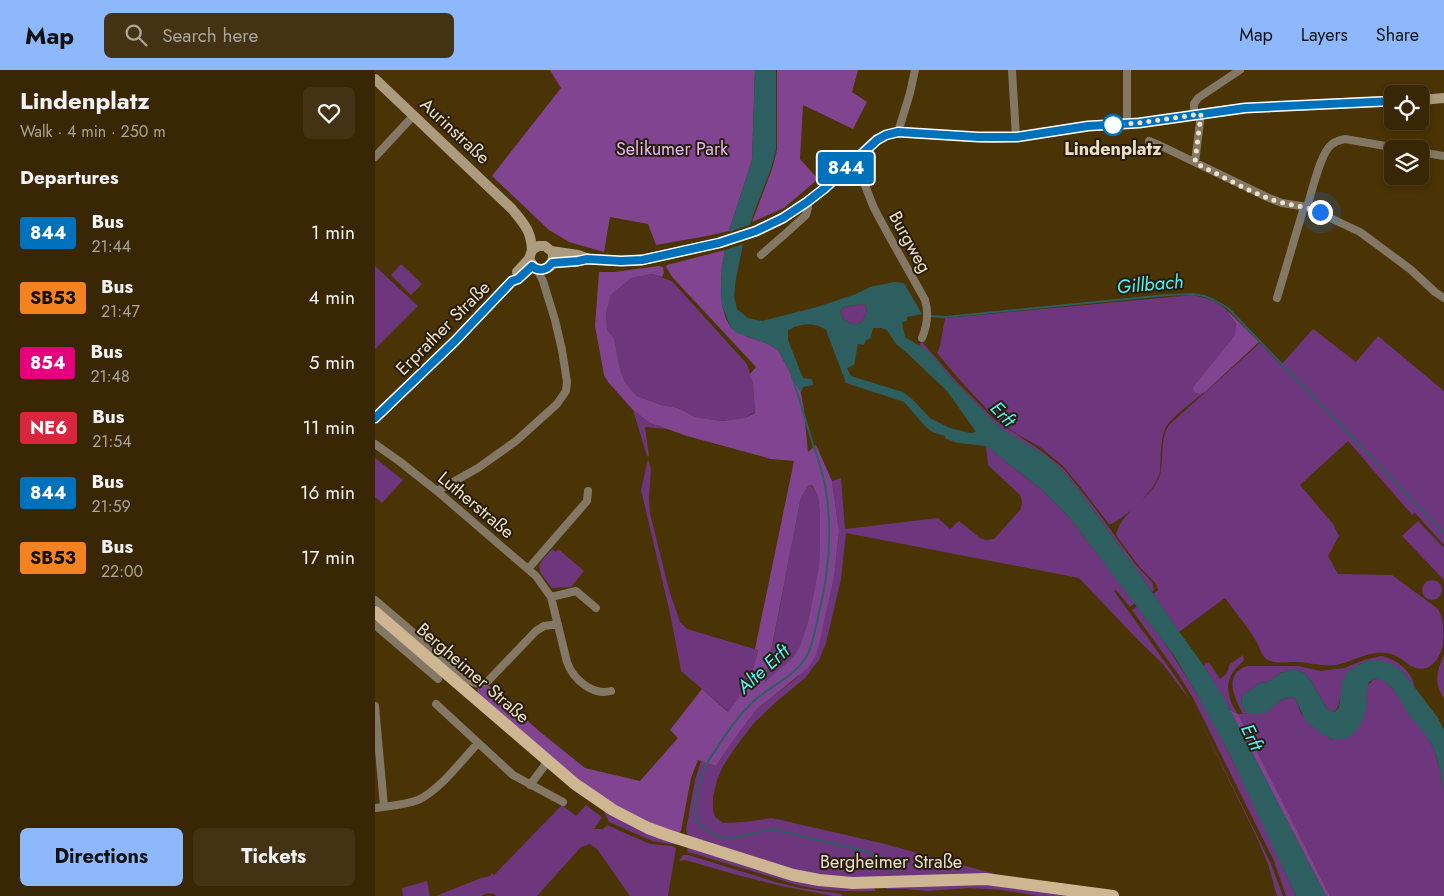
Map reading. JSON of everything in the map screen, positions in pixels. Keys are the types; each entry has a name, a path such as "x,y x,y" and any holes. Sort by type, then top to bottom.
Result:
{"main road":[{"name":"Aurinstraße","path":"375,79 522,216 534,228 546,248"},
{"path":"1429,99 1444,98"},
{"path":"538,262 587,259 642,260 719,243 756,231 783,218 807,202 877,140 898,132 1017,137 1088,126 1127,125 1264,107 1384,101"},
{"name":"Aurinstraße","path":"512,208 528,230 538,262"},
{"name":"Erprather Straße","path":"375,418 449,347 512,281 518,279 538,262 535,248 546,248"},
{"path":"546,248 578,255 587,259"},
{"path":"538,262 553,259 546,248"},
{"name":"Bergheimer Straße","path":"375,612 548,761 593,797 613,810 648,828 682,841 793,875 819,880 853,882 986,879 1113,896"}],"street":[{"path":"898,132 915,70"},
{"path":"1012,70 1017,137"},
{"path":"1127,70 1127,125"},
{"path":"1195,162 1197,115 1194,104 1197,98 1240,70"},
{"path":"375,157 414,115"},
{"path":"1277,298 1324,155 1331,144 1345,139 1384,146"},
{"path":"1149,141 1269,198 1282,203 1306,207 1360,232 1444,298"},
{"path":"1429,154 1444,156"},
{"name":"Burgweg","path":"852,162 860,174 869,198 925,300 927,320 922,338"},
{"path":"761,255 806,215 807,202"},
{"path":"437,491 478,468 504,450 542,419 564,394 567,382 562,350 538,262"},
{"name":"Lutherstraße","path":"375,444 437,491 529,569 543,584 551,597 567,662 574,676 599,692 611,691"},
{"path":"529,569 587,501 588,491"},
{"path":"551,597 576,591 596,608"},
{"name":"Bergheimer Straße","path":"375,600 472,683 481,684 489,681 536,631 544,626 558,624"},
{"name":"Bergheimer Straße","path":"375,625 438,679"},
{"path":"436,704 513,775 563,802"},
{"path":"375,706 384,806"},
{"path":"375,808 409,803 425,796 442,782 478,743"},
{"path":"530,785 548,761"}],"shaded area":[{"path":"401,264 422,284 411,295 391,275"},
{"path":"375,266 418,306 375,349"},
{"path":"652,274 672,281 747,364 753,383 755,412 745,418 720,421 695,417 678,408 661,405 637,396 625,383 620,369 614,338 607,330 606,313 611,295 631,278"},
{"path":"1192,295 1218,303 1228,311 1236,324 1235,335 1192,388 1195,393 1205,392 1177,414 1165,429 1161,444 1160,471 1153,486 1133,509 1111,524 1109,524 1063,466 1040,447 1017,434 995,418 937,353 945,318"},
{"path":"863,304 867,308 862,321 852,324 843,319 840,311 844,307"},
{"path":"1313,329 1356,362 1378,336 1444,391 1444,545 1415,513 1412,515 1348,441 1300,485 1333,524 1339,536 1328,556 1338,574 1392,575 1438,609 1442,622 1443,645 1436,661 1428,668 1417,668 1396,656 1382,653 1371,654 1336,665 1271,661 1263,656 1251,633 1225,598 1179,632 1153,594 1158,590 1156,584 1138,565 1116,535 1128,513 1147,495 1160,476 1164,439 1169,425 1260,343 1281,365"},
{"path":"922,342 957,382 995,420 1040,450 1064,469 1136,565 1152,582 1154,589 1152,592 1077,488 1060,468 994,422 951,378 934,357 919,345"},
{"path":"633,410 650,423 666,429 645,427 649,456 647,456"},
{"path":"986,446 1042,490 1069,517 1135,603 1130,607 1116,590 1114,591 1190,700 1162,663 1079,578 846,533 841,579 826,643 819,660 805,678 754,723 723,766 713,797 715,817 723,823 772,818 881,843 995,874 863,878 808,874 688,836 686,830 695,780 701,761 716,766 757,709 798,677 820,641 834,578 839,531 832,481 841,478 845,529 938,518 950,529 959,521 980,538 986,540 994,539 1020,510 1022,502 1020,495 988,465"},
{"path":"375,458 403,480 382,503 375,497"},
{"path":"648,459 651,470 650,513 669,590 680,622 687,629 758,650 748,683 729,712 681,671 670,613 641,490"},
{"path":"809,485 811,485 818,496 820,541 819,566 808,622 800,646 792,658 765,683 801,497"},
{"path":"1418,521 1444,548 1444,580 1402,536"},
{"path":"552,549 556,552 558,549 584,571 571,587 552,588 540,572 539,568 542,561"},
{"path":"1432,580 1439,583 1442,590 1439,597 1432,600 1425,597 1422,590 1425,583"},
{"path":"1137,606 1171,652 1225,745 1296,896 1286,896 1274,861 1193,698 1132,610"},
{"path":"1243,655 1244,660 1230,677 1228,688 1230,698 1237,713 1230,710 1204,666 1206,662 1210,664 1220,679 1228,670 1229,665"},
{"path":"1444,655 1444,699 1437,682 1437,677"},
{"path":"1381,656 1393,660 1403,667 1411,676 1415,688 1403,672 1361,663 1349,679 1341,694 1338,707 1334,712 1327,709 1311,681 1304,673 1294,669 1280,673 1268,682 1260,683 1242,696 1241,704 1269,709 1284,699 1295,698 1301,713 1308,722 1333,740 1367,704 1366,692 1370,683 1376,678 1384,680 1401,699 1409,715 1425,732 1434,749 1440,769 1444,792 1444,896 1330,896 1238,714 1243,714 1236,701 1233,680 1240,670 1247,666 1298,666 1321,671 1344,668"},
{"path":"1190,700 1271,864 1283,896 1277,896 1268,864 1256,836"},
{"path":"573,790 677,845 652,841 609,822 603,810"},
{"path":"562,805 576,816 586,805 602,817 594,829 603,829 607,825 650,844 676,848 668,896 630,896 597,849 590,844 581,847 537,896 497,896 489,893 481,896 436,896 490,876 492,873 494,875"},
{"path":"689,847 874,888 876,891 838,891 801,886 688,852"},
{"path":"683,855 776,882 800,888 842,894 842,896 781,886 685,860 679,861"},
{"path":"427,881 430,896 403,896 402,888"},
{"path":"970,882 1087,896 1038,896 1002,890 970,888 927,891 886,889 886,886"}],"green space":[{"name":"Selikumer Park","path":"550,70 755,70 752,160 729,231 656,245 648,224 610,217 604,252 569,242 549,230 492,176 561,88"},
{"path":"777,70 858,70 852,92 867,102 853,129 803,105 800,159 818,179 784,208 752,222 772,169 777,150"},
{"path":"725,250 721,287 722,305 726,319 731,328 778,350 801,393 808,452 816,445 832,481 839,531 834,578 815,657 808,668 757,709 716,766 698,760 691,778 681,831 678,834 636,817 608,802 577,779 477,696 478,687 488,685 539,731 585,768 640,781 678,738 670,730 702,689 728,712 748,683 758,650 755,649 794,461 771,459 687,436 650,423 633,410 608,382 604,375 595,326 599,272 659,266 663,267 664,273 662,277 652,274 631,278 611,295 606,313 607,330 614,338 620,369 625,383 637,396 661,405 678,408 695,417 721,421 745,418 755,413 753,383 750,374 756,367 673,278 666,267 667,265","holes":["809,485 812,485 818,496 820,541 819,566 808,622 800,646 792,658 765,682 801,497"]},
{"path":"1227,310 1259,342 1205,392 1195,393 1192,388 1235,335 1236,324"},
{"path":"1230,710 1238,714 1330,896 1326,896"}],"water":[{"path":"755,70 776,70 776,150 771,169 743,245 734,296 737,309 748,318 762,321 817,307 856,294 870,287 894,282 904,283 922,314 907,317 907,321 902,322 905,337 928,351 951,378 1003,430 1046,456 1060,468 1135,567 1204,666 1225,700 1326,896 1296,896 1230,755 1175,657 1069,517 1042,490 986,446 958,443 946,439 945,436 932,432 925,426 904,402 846,383 826,330 822,327 807,324 796,326 788,331 788,340 803,378 812,379 813,385 803,387 801,393 778,350 768,344 737,333 731,328 722,305 722,267 729,231 752,160","holes":["863,304 867,308 862,321 852,324 843,319 840,311 844,307","873,328 887,330 896,344 947,391 976,432 970,433 950,428 930,418 903,392 851,376 847,368 854,365 858,344 864,345 866,340 870,339"]},
{"path":"1381,660 1403,672 1438,718 1444,730 1444,792 1438,761 1432,745 1409,715 1392,688 1382,680 1376,678 1369,682 1364,717 1358,729 1348,738 1333,740 1320,733 1305,720 1295,698 1284,699 1270,710 1260,714 1248,714 1242,705 1243,695 1260,683 1268,682 1280,673 1294,669 1304,673 1311,681 1327,709 1334,712 1339,708 1342,682 1348,671 1366,661"}],"pier":[{"path":"752,224 746,243 722,251 726,233"}],"waterway":[{"name":"Gillbach","path":"929,316 945,317 1167,295 1193,294 1214,300 1228,308 1444,533"},
{"name":"Alte Erft","path":"792,377 825,485 829,518 829,551 822,601 813,641 805,658 792,674 761,695 741,714 707,763 698,792 696,822 714,835 729,839 771,829 865,851 886,859 893,872"}],"bus line":[{"name":"844","path":"375,418 455,341 512,281 518,279 532,266 542,270 552,263 587,259 642,260 719,243 756,231 783,218 807,202 873,143 886,135 898,132 993,138 1017,137 1088,126 1127,125 1245,108 1384,101"}],"place":[{"name":"Lindenplatz","path":"1113,125"}],"route":[{"path":"1113,125 1127,125 1201,114 1195,162 1269,198 1320,212"}],"water label":[{"name":"Erft","path":"1003,414"},
{"name":"Erft","path":"1252,737"}]}
